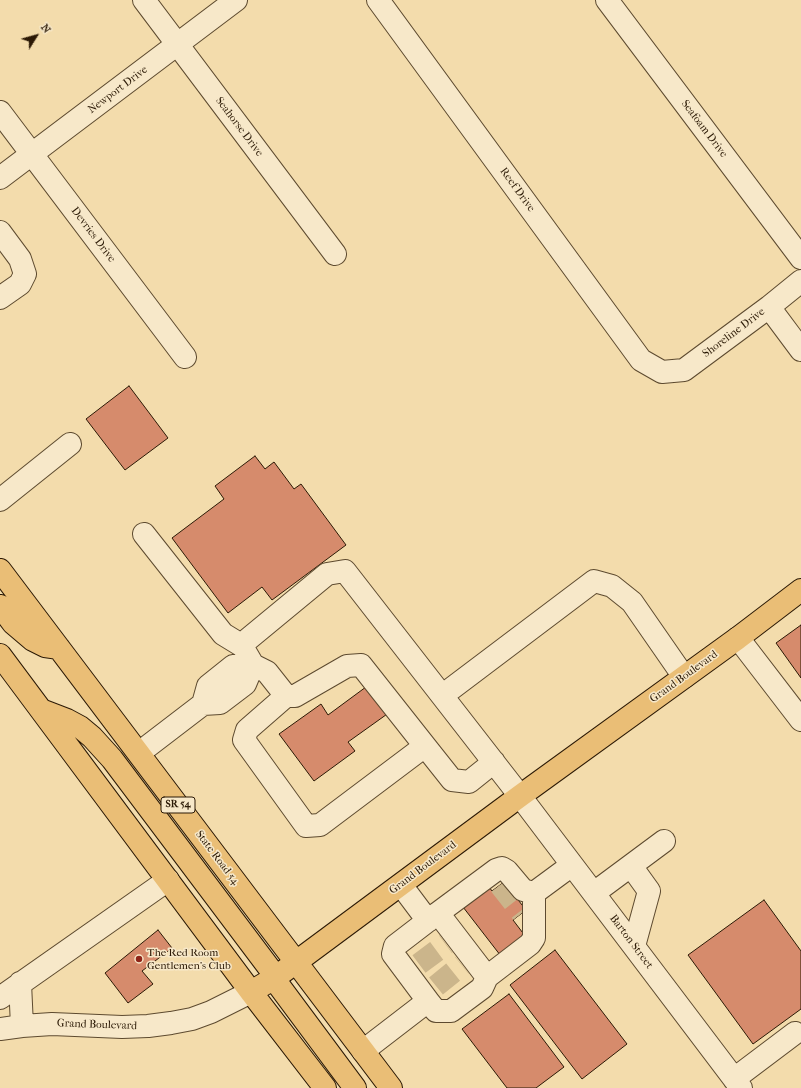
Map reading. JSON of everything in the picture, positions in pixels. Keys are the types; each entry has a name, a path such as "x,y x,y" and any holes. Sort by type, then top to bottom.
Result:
{"main road":[{"name":"State Road 54","path":"0,570 390,1088"},
{"name":"Grand Boulevard","path":"252,992 275,978 520,796 738,638 801,590"},
{"path":"0,606 13,623 33,640 45,646 59,648"},
{"path":"0,655 325,1088"},
{"path":"40,710 67,720 80,727 107,753 355,1088"}],"street":[{"name":"Seahorse Drive","path":"144,0 335,254"},
{"name":"Newport Drive","path":"0,178 236,0"},
{"name":"Reef Drive","path":"378,0 641,360 662,372"},
{"name":"Seafoam Drive","path":"607,0 801,258"},
{"name":"Devries Drive","path":"0,112 185,358"},
{"path":"0,232 20,259 25,274 20,284 0,298"},
{"name":"Shoreline Drive","path":"662,372 684,370 769,307 801,281"},
{"path":"769,307 801,350"},
{"path":"0,500 70,444"},
{"path":"144,534 223,634 241,645 252,665 267,672 286,696"},
{"name":"Barton Street","path":"241,645 327,574 345,571 443,695 737,1083"},
{"path":"443,695 594,581 612,586 632,602 684,676"},
{"path":"738,638 801,720"},
{"path":"139,753 203,704 220,703 244,684 252,665"},
{"path":"425,746 320,826 306,826 244,740 247,730 286,696 295,696 347,666 361,665 452,780 469,782 494,762"},
{"path":"594,893 664,841"},
{"path":"534,893 523,890 507,871 502,868 496,870 495,879 433,917 395,946 393,954 413,968 429,994 436,1011 451,1011 482,988 487,978 530,944 534,938 528,921 534,893 572,865"},
{"path":"631,866 649,891 634,946"},
{"path":"0,998 168,880"},
{"path":"401,884 433,917 467,962 487,978"},
{"path":"20,983 22,1026"},
{"name":"Grand Boulevard","path":"0,1029 52,1024 135,1027 171,1023 192,1019 252,992"},
{"path":"363,1051 429,994"},
{"path":"737,1083 795,1033"}],"building":[{"path":"129,386 168,438 125,470 86,419"},
{"path":"255,456 265,469 274,462 294,489 301,484 346,545 272,600 262,587 228,613 172,538 224,499 215,486"},
{"path":"801,625 801,678 776,643"},
{"path":"370,684 390,712 348,742 355,751 314,781 279,734 321,704 328,715"},
{"path":"504,882 526,910 513,920 529,941 504,960 463,907 489,887 492,891"},
{"path":"764,900 801,951 801,1009 753,1044 688,955"},
{"name":"The Red Room Gentlemen's Club","path":"158,930 172,948 142,971 153,984 128,1003 105,973"},
{"path":"555,950 627,1044 582,1079 510,985"},
{"path":"509,994 564,1067 536,1088 507,1088 462,1029"}],"tunnel":[{"path":"500,885 522,913"},
{"path":"419,964 446,944"},
{"path":"436,986 462,965"}],"place":[{"name":"The Red Room Gentlemen's Club","path":"139,959"}]}
